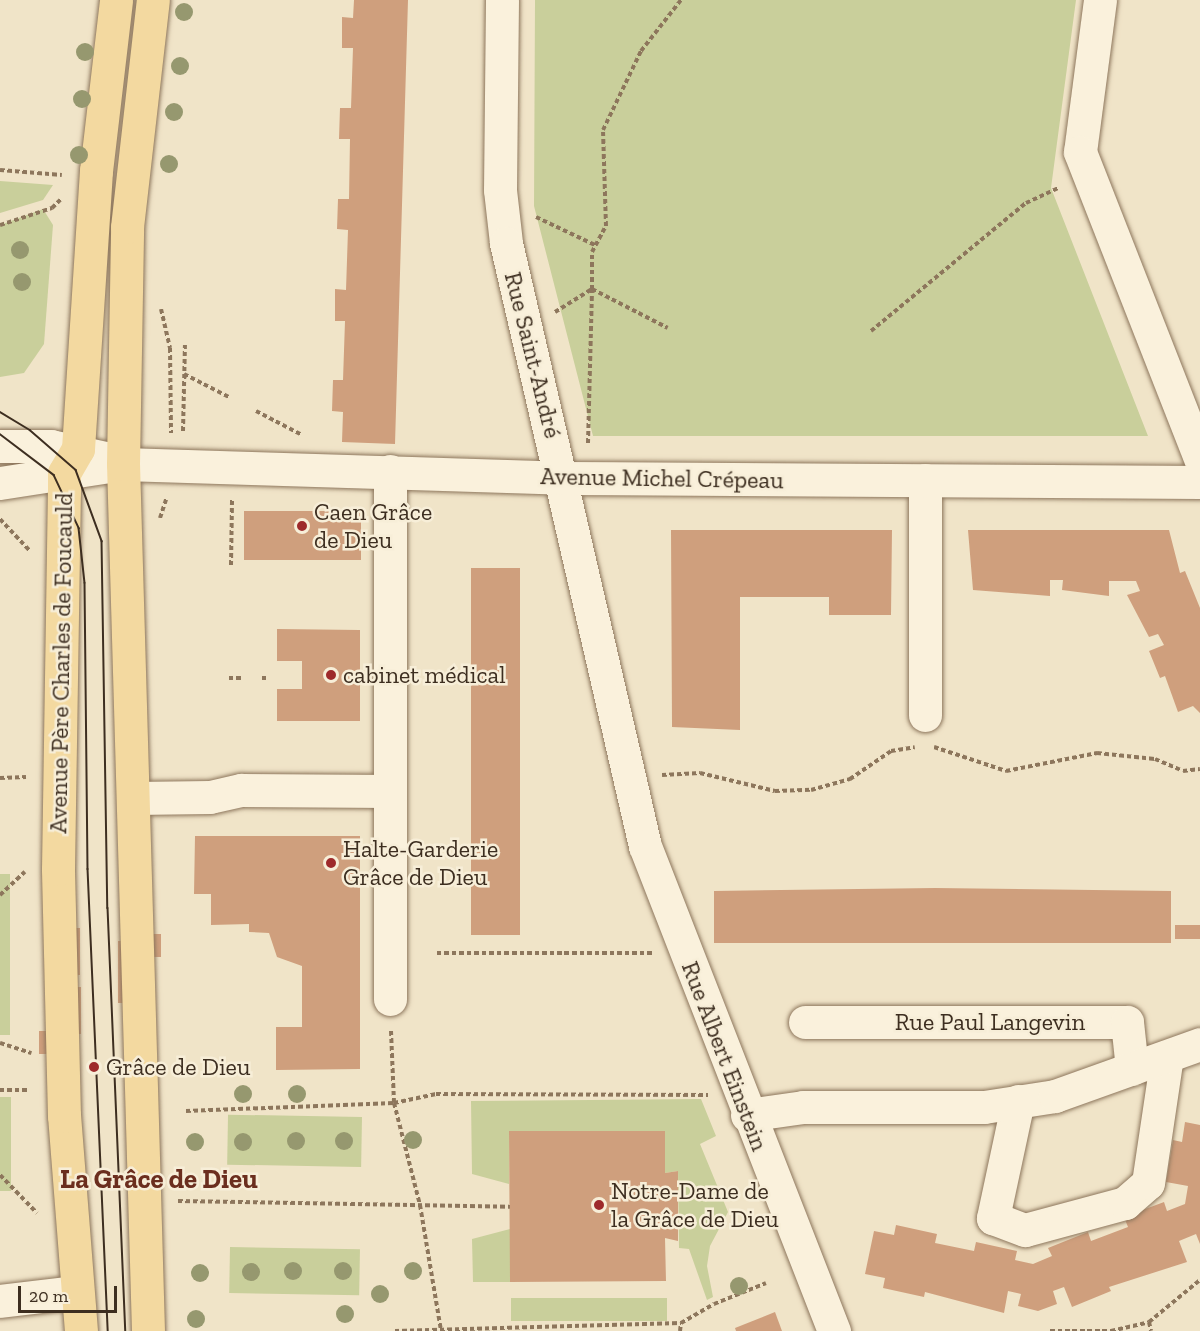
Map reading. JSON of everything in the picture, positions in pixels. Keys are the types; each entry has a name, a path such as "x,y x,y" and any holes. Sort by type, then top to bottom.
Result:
{"main road":[{"name":"Avenue Père Charles de Foucauld","path":"81,1331 76,1292 64,1116 58,869 71,461 96,171 116,0"},
{"path":"148,1331 123,464 127,228 153,0"}],"street":[{"name":"Rue Saint-André","path":"502,0 500,190 506,243 563,478 645,846"},
{"path":"1100,0 1080,152 1200,458"},
{"path":"0,446 71,461"},
{"path":"0,483 71,461"},
{"name":"Avenue Michel Crépeau","path":"71,461 563,478 1200,482"},
{"path":"390,471 390,999"},
{"path":"925,480 925,715"},
{"path":"134,798 228,793 390,791"},
{"name":"Rue Albert Einstein","path":"645,846 747,1115 834,1331"},
{"name":"Rue Paul Langevin","path":"805,1022 1127,1022 1132,1069"},
{"path":"747,1115 803,1107 984,1107 1055,1096 1200,1044"},
{"path":"1018,1101 993,1218 1025,1230 1125,1203 1148,1183 1167,1056"},
{"path":"0,1300 76,1292"}],"path":[{"path":"588,450 595,244 606,226 603,130 641,51 681,0"},
{"path":"0,170 66,175"},
{"path":"871,332 1026,203 1088,173"},
{"path":"0,225 52,208 68,192"},
{"path":"526,218 535,217 595,244"},
{"path":"547,317 592,289"},
{"path":"592,289 668,328"},
{"path":"183,431 185,345"},
{"path":"184,374 229,397"},
{"path":"256,411 308,438"},
{"path":"231,565 232,495"},
{"path":"230,678 243,678"},
{"path":"262,678 269,678"},
{"path":"657,776 700,773 775,791 811,789 850,779 891,751 925,745 968,754 1006,771 1097,753 1155,759 1183,771 1200,769"},
{"path":"0,778 31,777"},
{"path":"0,895 28,869"},
{"path":"437,953 661,953"},
{"path":"390,999 394,1103 420,1205 441,1331"},
{"path":"0,1043 40,1055"},
{"path":"0,1090 30,1090"},
{"path":"186,1111 394,1103 436,1094 712,1095"},
{"path":"0,1175 40,1216"},
{"path":"177,1201 510,1207"},
{"path":"1050,1331 1111,1330 1149,1322 1200,1280"},
{"path":"395,1331 681,1323 766,1283"},
{"path":"1149,1322 1151,1331"},
{"path":"680,1331 681,1323"}],"green space":[{"path":"535,0 1076,0 1051,188 1148,436 593,436 534,206"},
{"path":"0,181 53,185 43,200 0,213"},
{"path":"43,209 53,225 44,344 24,373 0,377 0,225"},
{"path":"0,874 10,874 10,1035 0,1035"},
{"path":"0,1097 11,1097 11,1191 0,1191"},
{"path":"701,1099 716,1136 700,1144 728,1212 710,1246 707,1266 713,1297 707,1300 689,1249 679,1248 678,1171 665,1173 665,1131 509,1131 509,1184 472,1174 471,1101"},
{"path":"228,1115 362,1117 361,1167 227,1165"},
{"path":"510,1229 510,1282 473,1282 472,1239"},
{"path":"230,1247 360,1249 359,1295 229,1293"},
{"path":"511,1298 667,1298 667,1321 511,1321"}],"building":[{"path":"354,0 408,0 395,444 342,442 343,412 332,411 333,380 343,380 345,321 335,321 335,289 346,290 348,230 337,229 338,199 349,199 350,139 339,139 340,108 351,108 353,48 342,48 342,17 353,18"},
{"name":"Caen Grâce de Dieu","path":"244,511 361,511 361,560 244,560"},
{"path":"671,530 892,530 891,615 829,615 829,597 740,597 740,730 672,727"},
{"path":"968,530 1169,530 1180,573 1185,571 1200,608 1200,713 1193,706 1178,712 1165,676 1160,678 1149,651 1164,645 1158,634 1149,637 1127,595 1140,591 1136,581 1109,581 1109,596 1062,590 1063,580 1050,580 1050,596 973,590"},
{"path":"471,568 520,568 520,935 471,935"},
{"name":"cabinet médical","path":"277,629 360,630 360,721 277,721 277,689 302,689 302,661 277,661"},
{"path":"195,836 360,836 360,1069 276,1070 276,1027 302,1027 302,966 277,957 269,933 249,932 249,924 211,925 211,894 194,894"},
{"path":"935,888 1171,891 1171,943 714,943 714,891"},
{"path":"1175,925 1200,925 1200,939 1175,939"},
{"path":"69,928 80,928 80,975 69,975"},
{"path":"153,934 161,934 161,957 153,957"},
{"path":"118,941 128,941 128,1003 118,1003"},
{"path":"71,987 81,987 81,1034 71,1034"},
{"path":"39,1031 47,1031 47,1054 39,1054"},
{"path":"1185,1122 1200,1125 1200,1244 1196,1234 1179,1241 1187,1262 1109,1287 1111,1291 1072,1307 1064,1287 1053,1291 1057,1304 1038,1311 1018,1306 1021,1294 1008,1291 1004,1313 925,1292 924,1297 883,1288 885,1278 865,1274 874,1231 894,1235 896,1225 937,1234 935,1243 974,1251 976,1242 1017,1251 1015,1260 1033,1264 1052,1256 1048,1248 1088,1232 1091,1241 1128,1227 1124,1217 1164,1202 1167,1211 1185,1204 1188,1186 1166,1182 1173,1140 1182,1142"},
{"name":"Notre-Dame de la Grâce de Dieu","path":"509,1131 665,1131 665,1173 678,1171 678,1241 665,1238 666,1281 510,1282"},
{"path":"775,1312 782,1331 736,1331 735,1328"}],"tram line":[{"path":"0,412 30,430 76,470 102,541 108,908 126,1331"},
{"path":"0,434 54,475 79,528 85,583 88,869 108,1331"}],"place":[{"name":"Caen Grâce de Dieu","path":"302,526"},
{"name":"cabinet médical","path":"331,675"},
{"name":"Halte-Garderie Grâce de Dieu","path":"331,863"},
{"name":"Grâce de Dieu","path":"94,1067"},
{"name":"Notre-Dame de la Grâce de Dieu","path":"599,1205"}],"district":[{"name":"La Grâce de Dieu","path":"159,1180"}]}
